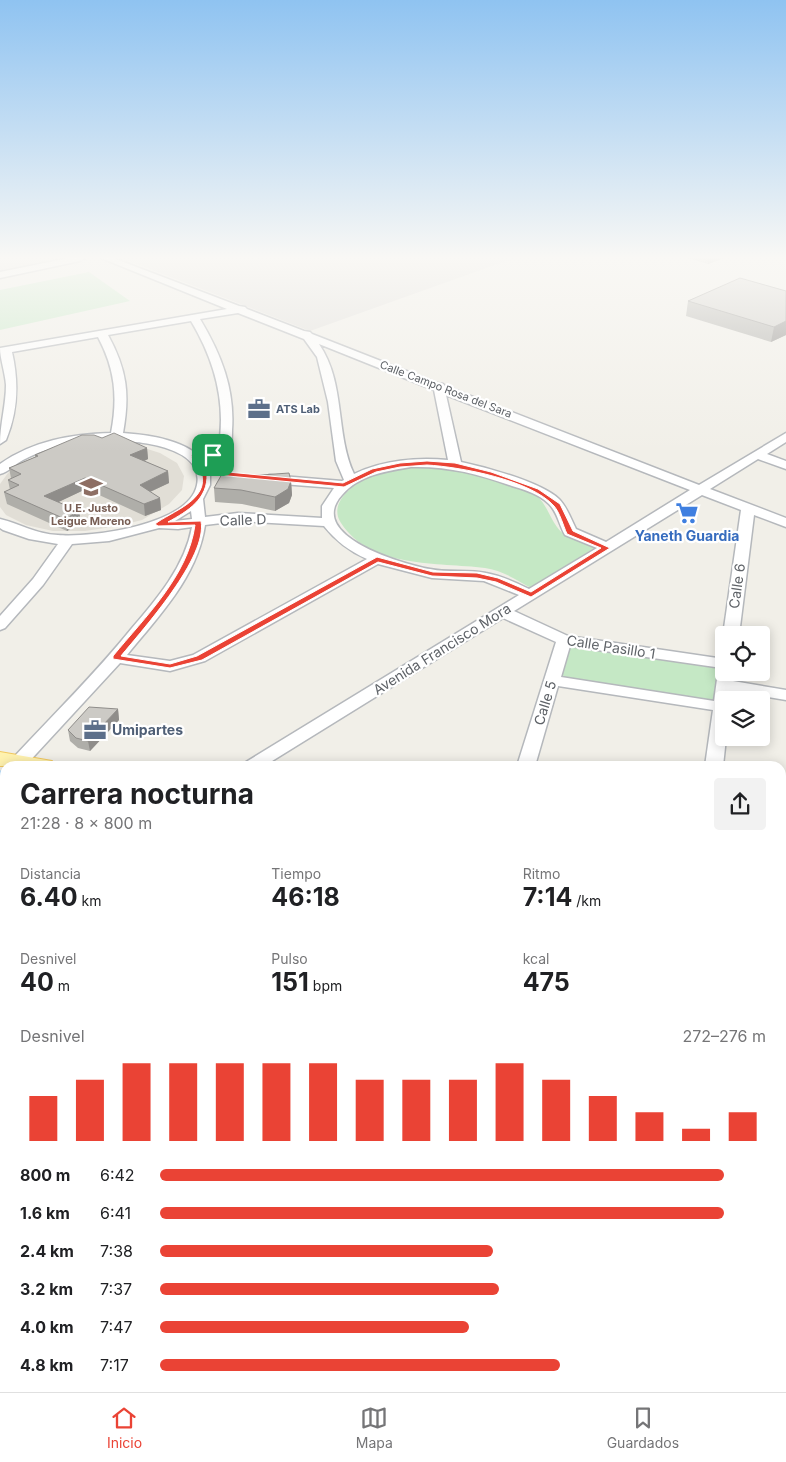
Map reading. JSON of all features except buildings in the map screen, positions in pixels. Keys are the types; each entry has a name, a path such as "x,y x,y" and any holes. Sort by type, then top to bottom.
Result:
{"street":[{"path":"0,440 11,408 12,387 11,368 3,351 165,323"},
{"path":"197,323 208,339 218,362 225,389 228,417 222,456 204,471"},
{"name":"Calle Campo Rosa del Sara","path":"278,323 786,523"},
{"path":"102,334 114,355 122,380 122,407 116,436"},
{"path":"306,334 322,357 334,402 342,460 348,483"},
{"path":"322,357 332,352 348,351"},
{"path":"439,386 455,465"},
{"path":"443,409 461,406 488,406"},
{"path":"0,470 28,453 56,444 86,438 116,436 148,439 174,446 193,457 204,471 204,485 197,499 181,512 158,524 115,536 68,540 40,537 16,531 0,523"},
{"name":"Avenida Francisco Mora","path":"260,761 786,438"},
{"path":"193,457 210,456 224,449"},
{"path":"758,455 786,465"},
{"path":"531,595 498,580 477,576 432,574 377,559 347,543 329,522 327,510 334,495 348,483 374,471 400,465 427,463 455,465 488,473 536,490 558,505 570,532 577,537 607,548"},
{"path":"204,471 222,475"},
{"path":"260,478 348,483"},
{"path":"10,761 116,658 170,592 196,543 199,523 197,499"},
{"name":"Calle 6","path":"732,626 748,507"},
{"name":"Calle D","path":"158,524 199,523 238,517 329,522"},
{"path":"0,625 38,582 68,540"},
{"path":"116,658 170,666 200,658 377,559"},
{"name":"Calle Pasillo 1","path":"503,612 564,640 715,663"},
{"name":"Calle 5","path":"528,761 564,640"},
{"path":"552,680 715,706"},
{"path":"734,681 786,694"},
{"path":"715,761 717,746"}],"shaded area":[{"path":"289,323 332,323 310,331"},
{"name":"U.E. Justo Leigue Moreno","path":"138,446 160,453 177,463 184,476 182,490 169,504 142,520 85,531 53,531 26,525 6,515 0,507 0,484 8,473 27,461"}],"green space":[{"path":"0,323 32,323 0,330"},
{"path":"439,466 489,477 527,490 540,499 557,527 565,535 581,542 599,545 531,588 491,569 427,563 387,556 370,549 354,538 341,523 337,514 338,505 345,494 358,483 391,471"},
{"path":"570,645 715,665 715,681 717,681 714,702 560,677"}],"place":[{"name":"ATS Lab","path":"259,409"},
{"name":"U.E. Justo Leigue Moreno","path":"91,487"},
{"name":"Yaneth Guardia","path":"687,513"},
{"name":"Umipartes","path":"95,730"}],"route":[{"path":"213,455 203,458 193,457 200,463 204,472 204,485 197,499 181,512 158,524 199,523 196,543 170,592 116,658 170,666 200,658 377,559 432,574 477,576 498,580 531,595 607,548 577,537 570,532 558,505 536,490 488,473 455,465 427,463 400,465 374,471 351,480 344,485 204,472 203,470 214,463 222,456 224,449 213,455"}]}
